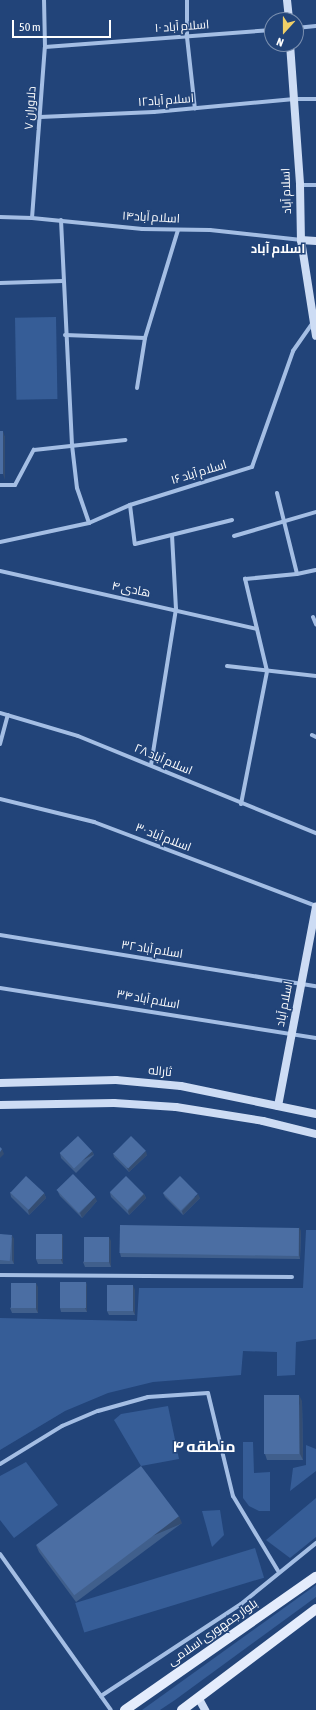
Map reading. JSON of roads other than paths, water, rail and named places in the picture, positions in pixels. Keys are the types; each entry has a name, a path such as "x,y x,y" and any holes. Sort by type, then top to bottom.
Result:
{"main road":[{"path":"287,0 288,12"},
{"name":"اسلام آباد","path":"291,52 300,185 301,240 316,336"},
{"path":"301,240 316,241"},
{"name":"اسلام آباد","path":"278,1106 316,906"},
{"name":"ثاراله","path":"0,1083 116,1080 181,1086 316,1114"},
{"path":"0,1105 114,1103 176,1107 262,1122 316,1134"},
{"name":"بلوار جمهوری اسلامی","path":"125,1710 316,1577"},
{"path":"182,1710 199,1699 316,1610"},
{"path":"199,1699 205,1710"}],"street":[{"name":"دلاوران ۷","path":"32,218 45,47 44,0"},
{"path":"187,0 187,37 195,109"},
{"path":"304,27 316,26"},
{"name":"اسلام آباد ۱۰","path":"45,47 264,31"},
{"name":"اسلام آباد۱۲","path":"40,117 195,109 294,99 316,99"},
{"path":"300,185 316,185"},
{"name":"اسلام آباد۱۴","path":"0,217 61,220 178,230 210,230 301,240"},
{"path":"61,220 65,335 72,445 77,488 89,523"},
{"path":"137,388 145,338 178,230"},
{"path":"0,283 63,281"},
{"name":"اسلام آباد ۱۶","path":"0,542 89,523 130,505 252,467 293,351 314,321"},
{"path":"65,335 145,338"},
{"path":"0,485 15,485 34,450 125,440"},
{"path":"276,493 298,574"},
{"path":"130,505 135,544 232,520"},
{"path":"234,536 316,512"},
{"path":"151,766 176,609 172,536"},
{"path":"241,804 267,671 245,579 298,574 316,570"},
{"name":"هادی ۴","path":"0,571 176,609 257,629"},
{"path":"313,617 316,624"},
{"path":"227,666 316,676"},
{"name":"اسلام آباد ۲۸","path":"0,713 78,736 241,804 316,833"},
{"path":"0,744 8,715"},
{"name":"اسلام آباد ۳۰","path":"0,799 94,822 316,906"},
{"name":"اسلام آباد ۳۲","path":"0,935 316,986"},
{"name":"اسلام آباد ۳۴","path":"0,988 316,1038"},
{"path":"0,1275 292,1277"},
{"path":"0,1464 62,1426 98,1411 148,1397 208,1392 233,1496 278,1571"},
{"path":"101,1696 241,1604 278,1571 316,1543"},
{"path":"0,1554 111,1710"}],"district":[{"name":"اسلام آباد","path":"278,249"},
{"name":"منطقه ۴","path":"204,1446"}]}
